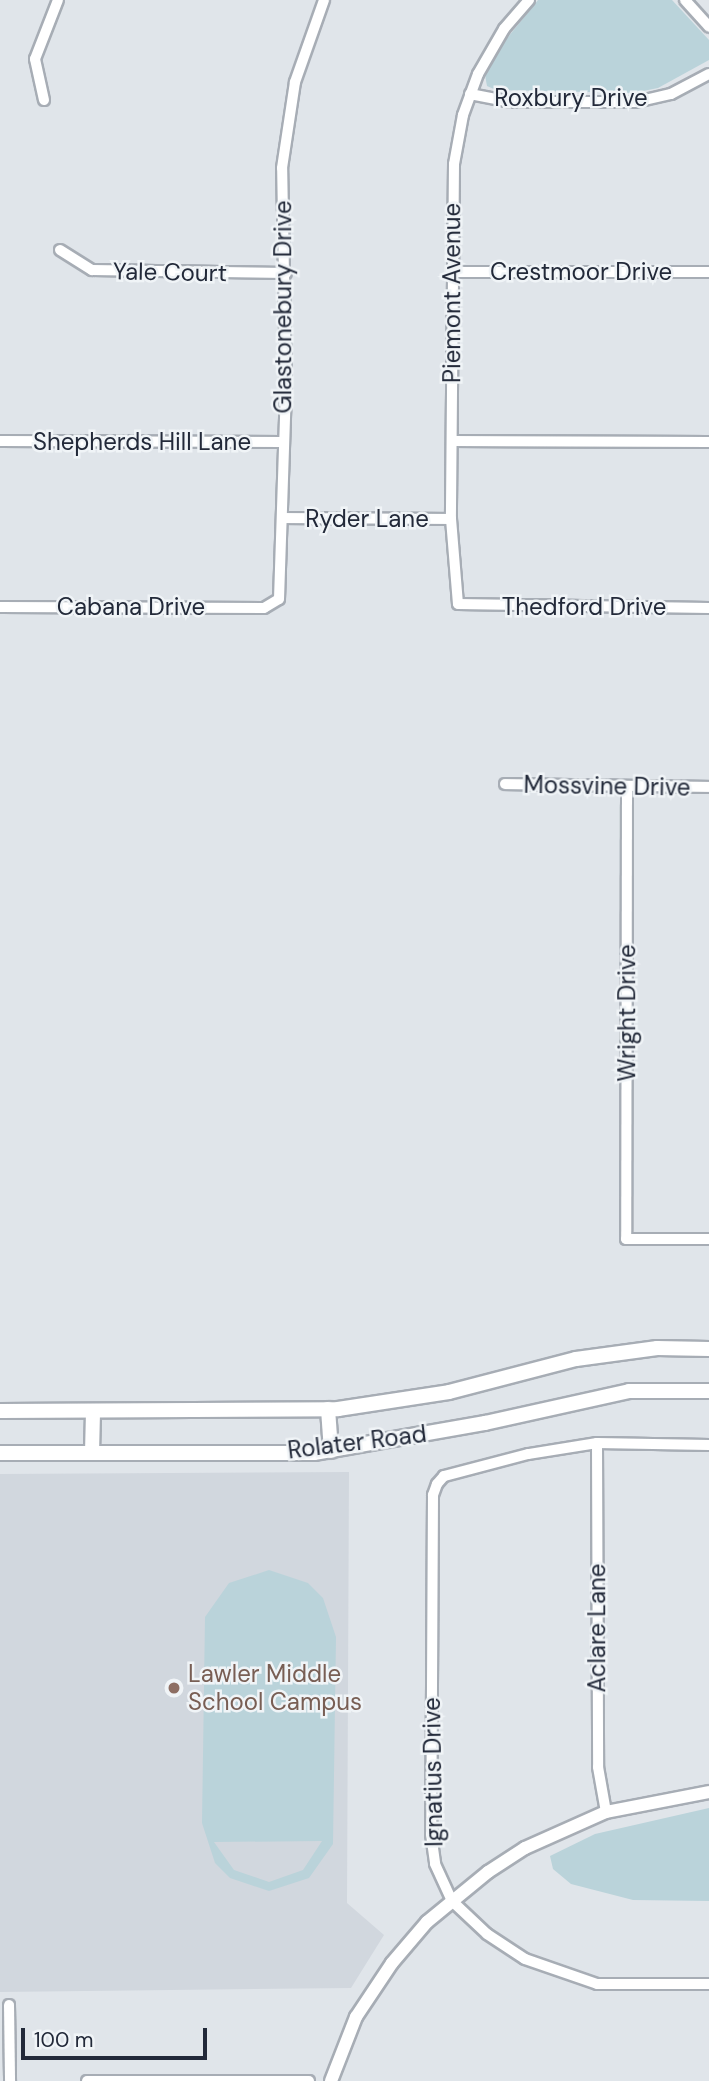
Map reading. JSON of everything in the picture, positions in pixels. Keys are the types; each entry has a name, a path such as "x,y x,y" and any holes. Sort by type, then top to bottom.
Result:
{"main road":[{"name":"Rolater Road","path":"0,1411 328,1409 449,1392 576,1359 657,1348 709,1349"},
{"name":"Rolater Road","path":"0,1453 331,1451 485,1423 629,1391 709,1391"},
{"path":"328,1409 331,1451"},
{"path":"92,1453 93,1411"}],"street":[{"path":"44,100 35,59 58,0"},
{"name":"Glastonebury Drive","path":"263,608 275,604 282,592 286,273 282,168 295,82 324,0"},
{"path":"685,0 709,27"},
{"name":"Piemont Avenue","path":"458,605 452,519 454,164 470,94 491,48 521,2"},
{"name":"Roxbury Drive","path":"470,94 510,102 636,102 682,90 709,74"},
{"name":"Yale Court","path":"60,250 92,271 286,273"},
{"name":"Crestmoor Drive","path":"452,271 709,272"},
{"name":"Shepherds Hill Lane","path":"0,441 283,442"},
{"path":"452,441 709,442"},
{"name":"Ryder Lane","path":"283,519 452,519"},
{"name":"Thedford Drive","path":"458,605 709,608"},
{"name":"Cabana Drive","path":"0,607 263,608"},
{"name":"Mossvine Drive","path":"505,784 709,787"},
{"name":"Wright Drive","path":"627,787 626,1240 709,1240"},
{"path":"597,1443 709,1445"},
{"name":"Ignatius Drive","path":"597,1443 528,1454 444,1476 437,1483 433,1495 431,1834 435,1864 452,1901 487,1934 525,1959 597,1984 709,1984"},
{"name":"Aclare Lane","path":"597,1443 597,1767 606,1812"},
{"path":"331,2081 356,2017 379,1980 408,1942 452,1901 525,1849 606,1812 709,1792"},
{"path":"9,2005 10,2081"},
{"path":"87,2081 309,2081"}],"shaded area":[{"path":"538,0 672,0 709,40 709,60 658,88 633,93 496,90 487,86 485,75 499,48"},
{"name":"Lawler Middle School Campus","path":"349,1472 347,1903 384,1935 351,1988 0,1992 0,1474"},
{"path":"269,1570 308,1583 323,1598 336,1637 333,1844 309,1878 269,1891 230,1878 215,1863 202,1823 205,1617 229,1583","holes":["322,1841 303,1870 269,1882 234,1870 214,1842"]},
{"path":"709,1808 709,1901 633,1900 571,1884 553,1869 550,1856 595,1834"}],"place":[{"name":"Lawler Middle School Campus","path":"174,1688"}]}
